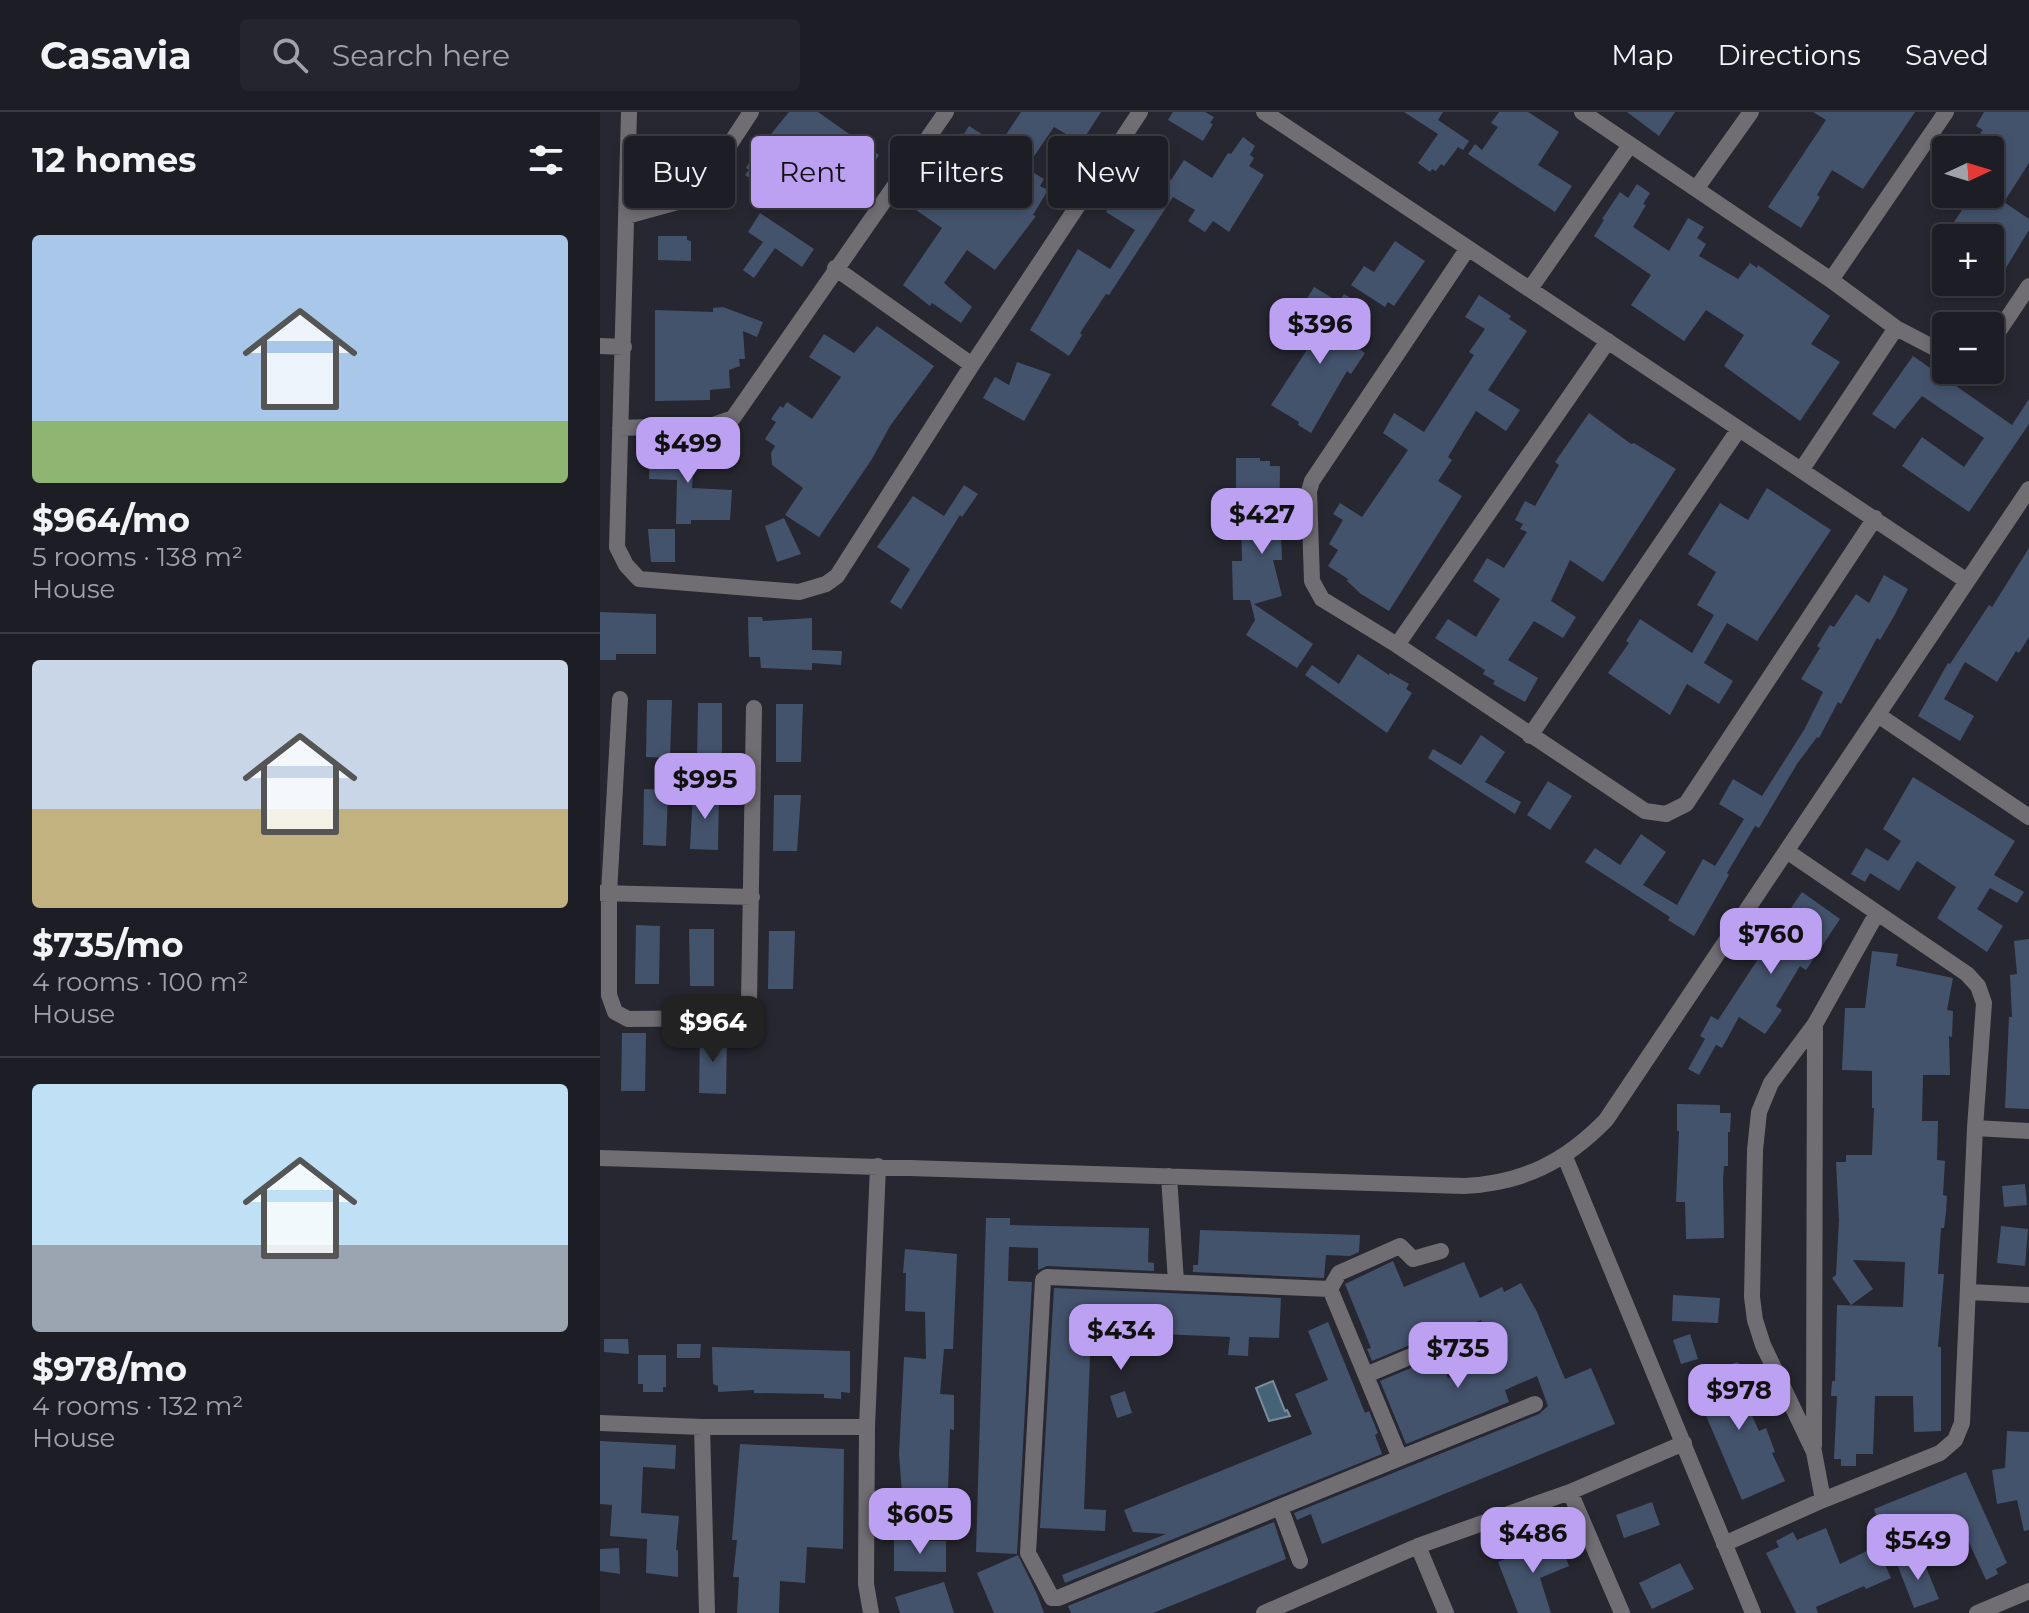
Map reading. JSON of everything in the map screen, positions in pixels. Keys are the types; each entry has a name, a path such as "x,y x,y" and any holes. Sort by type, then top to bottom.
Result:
{"street":[{"path":"629,112 617,547 626,565 639,579 799,592 826,584 837,576 1140,112"},
{"path":"627,216 681,201 699,191 751,112"},
{"path":"620,428 713,425 733,418 946,112"},
{"path":"1264,112 1967,581"},
{"path":"1582,112 1831,280 1896,328 1932,347"},
{"path":"1696,189 1751,112"},
{"path":"1831,280 1946,112"},
{"path":"1530,289 1630,145"},
{"path":"1468,248 1312,481 1309,491 1312,581 1322,599 1397,645 1645,811 1666,814 1686,804 1875,518"},
{"path":"835,268 972,365"},
{"path":"2004,323 2029,286"},
{"path":"1802,469 1896,328"},
{"path":"1397,645 1608,341"},
{"path":"600,346 624,347"},
{"path":"1530,736 1739,429"},
{"path":"600,1158 1464,1186 1487,1185 1532,1173 1565,1157 1606,1120 2029,489"},
{"path":"620,699 604,893 609,995 615,1012 628,1019 728,1018 739,1015 749,1002 754,708"},
{"path":"1878,715 2029,817"},
{"path":"1724,1544 1940,1453 1955,1440 1962,1423 1975,1128 1984,1003 1978,986 1967,974 1788,852"},
{"path":"604,893 752,897"},
{"path":"1814,1452 1763,1345 1755,1320 1752,1297 1755,1150 1759,1112 1771,1083 1815,1024 1877,913"},
{"path":"1815,1024 1814,1452 1823,1500"},
{"path":"1975,1128 2029,1131"},
{"path":"1565,1157 1753,1613"},
{"path":"871,1613 866,1584 867,1427 878,1166"},
{"path":"1169,1176 1176,1282"},
{"path":"1330,1289 1339,1273 1400,1246 1413,1259 1441,1251"},
{"path":"1330,1289 1044,1278 1029,1559 1052,1598 1535,1404"},
{"path":"1330,1289 1400,1458"},
{"path":"1970,1292 2029,1295"},
{"path":"1366,1375 1426,1350"},
{"path":"600,1423 702,1427 867,1427"},
{"path":"702,1427 707,1613"},
{"path":"1270,1612 1418,1546 1570,1492 1684,1443"},
{"path":"1570,1492 1622,1613"},
{"path":"1280,1507 1300,1561"},
{"path":"1418,1546 1446,1613"},
{"path":"1977,1613 2029,1591"}],"water":[{"path":"1273,1381 1290,1416 1269,1421 1256,1388"}],"building":[{"path":"789,112 818,112 852,136 769,136"},
{"path":"1021,112 1101,112 1086,136 1069,136 1054,127 1032,159 1032,136 1005,136"},
{"path":"1173,112 1205,112 1214,117 1210,123 1213,124 1203,141 1168,120"},
{"path":"1404,112 1443,112 1438,120 1469,141 1463,150 1458,147 1444,166 1441,164 1436,171 1432,169 1430,172 1418,163 1438,134"},
{"path":"1499,112 1528,112 1559,132 1538,165 1572,186 1555,212 1468,154 1475,144 1482,150 1498,127 1491,123"},
{"path":"1627,112 1675,112 1659,136"},
{"path":"1813,112 1915,112 1863,189 1832,170 1801,228 1768,207 1826,120"},
{"path":"1984,112 2029,112 2029,163 2004,202 2004,136 1985,136 1980,133 1983,130 1976,126"},
{"path":"969,126 985,136 960,136"},
{"path":"1243,137 1255,146 1250,155 1254,158 1249,166 1264,175 1229,232 1213,221 1205,232 1188,221 1195,210 1173,197 1168,205 1168,178 1171,180 1184,160 1212,178 1228,153 1231,154"},
{"path":"751,159 751,179 745,175 749,170 746,168"},
{"path":"1032,172 1044,179 1040,186 1048,190 1033,215 1036,216 995,270 967,250 944,283 972,307 961,323 932,303 930,306 903,285 942,228 913,208 1032,208"},
{"path":"1637,184 1650,193 1633,227 1669,251 1688,218 1704,227 1697,238 1706,244 1699,256 1738,279 1750,263 1757,268 1758,265 1830,316 1811,344 1840,362 1800,421 1724,366 1744,335 1706,310 1684,341 1631,305 1651,275 1594,236 1620,192 1628,198"},
{"path":"2004,202 2029,219 2029,230 2004,271 2004,224 1953,224 1963,208 2004,208"},
{"path":"1109,208 1166,208 1109,295 1106,294 1080,333 1082,335 1069,356 1030,330 1078,249 1110,269 1135,230 1106,212"},
{"path":"760,213 814,249 802,267 775,248 754,278 743,270 763,242 748,232"},
{"path":"658,236 687,236 687,240 691,241 691,261 658,260"},
{"path":"1395,241 1425,261 1394,306 1388,302 1385,307 1351,285 1364,266 1374,272"},
{"path":"1314,287 1339,302 1344,294 1354,300 1335,331 1365,353 1351,374 1347,371 1311,433 1271,405 1329,316 1305,302"},
{"path":"1479,295 1527,331 1488,390 1520,410 1506,431 1476,411 1448,457 1452,460 1438,481 1462,496 1389,611 1361,594 1348,579 1328,566 1338,550 1329,544 1343,520 1333,514 1340,503 1362,517 1408,450 1383,433 1394,413 1424,432 1474,355 1469,352 1485,329 1465,317"},
{"path":"723,307 763,322 757,337 743,331 745,359 739,359 740,366 729,370 730,388 710,390 710,400 655,401 655,310 713,312 713,308"},
{"path":"877,326 934,366 890,426 872,459 819,537 785,515 803,488 772,465 771,453 775,446 765,439 776,422 771,419 780,406 783,408 787,402 812,419 841,377 809,357 824,334 854,353"},
{"path":"1913,356 1932,369 1932,384 1953,384 2012,425 2029,399 2029,424 1969,512 1902,466 1922,437 1964,467 1984,438 1922,396 1895,429 1872,414"},
{"path":"1017,362 1051,374 1024,421 983,398 995,377 1009,385"},
{"path":"1589,413 1631,444 1676,469 1603,582 1570,560 1551,601 1576,617 1563,638 1534,621 1508,660 1538,678 1525,702 1493,684 1495,681 1483,674 1485,670 1435,638 1448,619 1476,637 1500,599 1473,581 1487,558 1504,568 1527,532 1520,529 1523,524 1515,520 1525,501 1535,506 1559,465 1555,462"},
{"path":"650,442 677,443 677,446 695,448 692,488 732,490 730,520 691,520 691,524 676,524 677,480 649,479"},
{"path":"1236,458 1260,458 1260,461 1270,461 1270,466 1280,466 1279,536 1282,560 1273,560 1282,596 1254,604 1313,644 1297,668 1246,635 1255,620 1250,600 1233,600 1232,561 1242,561 1241,518 1231,517 1232,493 1236,493"},
{"path":"964,485 978,494 962,517 960,515 901,609 890,602 910,569 877,547 913,496 944,516"},
{"path":"1767,488 1831,530 1757,641 1727,623 1704,663 1733,681 1719,704 1687,684 1670,715 1608,673 1629,643 1626,641 1640,619 1692,653 1714,615 1697,605 1716,572 1688,554 1720,503 1748,520"},
{"path":"784,518 801,554 777,562 765,526"},
{"path":"648,529 675,529 675,562 651,562"},
{"path":"2029,548 2029,637 2019,653 2016,651 1997,682 1965,662 1944,699 1974,716 1960,741 1918,716 1948,663 1989,605 1992,607"},
{"path":"1884,575 1908,589 1893,618 1880,640 1877,638 1819,738 1797,764 1759,828 1755,826 1694,936 1585,862 1595,848 1620,865 1641,834 1666,852 1643,885 1677,905 1703,859 1715,866 1744,819 1719,804 1733,779 1762,796 1804,730 1823,692 1801,679 1820,648 1817,646 1856,594 1869,603"},
{"path":"600,612 656,614 656,654 616,654 616,660 600,660"},
{"path":"748,617 762,617 763,621 812,618 812,650 842,651 841,665 812,663 812,670 761,668 760,657 749,657"},
{"path":"1358,654 1409,684 1406,689 1412,693 1387,733 1305,675 1312,665 1339,684"},
{"path":"647,700 672,700 670,758 646,757"},
{"path":"698,703 722,703 722,761 697,760"},
{"path":"776,704 803,704 801,762 776,762"},
{"path":"1481,735 1505,752 1485,782 1521,802 1515,814 1428,758 1433,749 1461,765"},
{"path":"1913,777 2015,841 1994,875 2024,892 2017,903 1990,888 1977,909 2003,926 1987,952 1937,918 1956,887 1917,861 1899,891 1870,873 1865,882 1851,874 1866,848 1888,861 1901,841 1883,829"},
{"path":"1548,781 1572,796 1550,830 1527,815"},
{"path":"644,789 668,790 666,846 643,845"},
{"path":"693,791 719,792 718,850 690,849"},
{"path":"774,795 801,795 797,851 773,851"},
{"path":"1802,892 1840,919 1806,970 1800,966 1776,1006 1782,1010 1765,1034 1739,1017 1722,1048 1716,1045 1699,1075 1688,1069 1705,1039 1700,1036 1711,1016 1718,1020 1760,956 1764,958"},
{"path":"636,925 660,926 659,984 635,984"},
{"path":"689,929 714,929 714,986 690,986"},
{"path":"769,931 795,931 793,989 768,989"},
{"path":"2029,939 2029,1109 2005,1108 2009,1017 2012,1017 2010,975 2017,974 2014,941"},
{"path":"1872,951 1898,954 1896,966 1953,978 1947,1010 1953,1011 1952,1037 1949,1036 1950,1075 1923,1075 1922,1121 1938,1121 1937,1160 1945,1161 1943,1195 1947,1196 1938,1274 1944,1274 1938,1347 1941,1347 1941,1431 1914,1432 1913,1396 1875,1396 1873,1454 1856,1454 1856,1466 1841,1466 1841,1459 1834,1459 1837,1396 1831,1396 1832,1381 1835,1381 1837,1305 1903,1307 1905,1262 1853,1260 1873,1289 1851,1305 1832,1278 1836,1275 1839,1220 1836,1162 1846,1162 1846,1155 1872,1155 1872,1071 1842,1070 1845,1008 1865,1008"},
{"path":"622,1033 646,1033 645,1091 621,1091"},
{"path":"700,1033 727,1034 726,1094 699,1093"},
{"path":"1677,1104 1720,1105 1720,1113 1731,1113 1728,1166 1724,1166 1723,1179 1724,1238 1686,1239 1685,1202 1676,1202"},
{"path":"2025,1184 2027,1205 2004,1207 2002,1186"},
{"path":"986,1218 1010,1218 1010,1225 1149,1228 1148,1262 1154,1263 1154,1271 1047,1266 1038,1270 1038,1248 1009,1247 1008,1281 1032,1282 1017,1554 976,1552"},
{"path":"2001,1226 2028,1229 2025,1266 1997,1263"},
{"path":"1200,1230 1360,1235 1359,1252 1350,1256 1326,1255 1324,1278 1193,1272 1193,1265 1198,1265"},
{"path":"905,1249 957,1254 953,1349 944,1349 940,1394 954,1395 948,1492 902,1493 899,1454 904,1357 926,1359 925,1312 905,1311"},
{"path":"1393,1261 1404,1287 1464,1262 1480,1298 1502,1287 1504,1292 1521,1283 1537,1312 1565,1379 1591,1368 1615,1424 1322,1544 1311,1514 1297,1520 1294,1513 1539,1414 1548,1406 1537,1376 1505,1390 1509,1402 1406,1444 1380,1381 1430,1360 1437,1349 1448,1378 1498,1359 1481,1320 1433,1340 1435,1344 1428,1339 1422,1340 1372,1361 1367,1349 1371,1348 1345,1284"},
{"path":"1054,1288 1281,1298 1279,1338 1249,1337 1248,1356 1228,1355 1230,1337 1091,1331 1084,1509 1106,1510 1105,1531 1040,1528"},
{"path":"1673,1295 1720,1298 1718,1323 1672,1321"},
{"path":"1328,1322 1365,1413 1369,1411 1378,1433 1375,1435 1382,1454 1065,1583 1062,1575 1166,1534 1133,1532 1124,1510 1312,1434 1295,1394 1328,1380 1308,1331"},
{"path":"1690,1334 1698,1359 1681,1364 1673,1340"},
{"path":"604,1339 628,1339 629,1354 604,1352"},
{"path":"677,1344 701,1344 700,1358 677,1358"},
{"path":"712,1347 850,1351 850,1393 841,1392 841,1399 824,1398 824,1394 754,1393 754,1390 718,1392 718,1386 713,1384"},
{"path":"638,1355 666,1355 666,1387 663,1387 663,1392 643,1392 643,1384 638,1384"},
{"path":"1738,1362 1743,1388 1753,1407 1749,1409 1759,1431 1766,1428 1775,1452 1772,1453 1785,1481 1742,1500 1704,1411 1708,1410 1697,1374"},
{"path":"1125,1391 1132,1413 1117,1418 1110,1396"},
{"path":"2007,1431 2029,1432 2029,1530 2024,1531 2017,1500 1997,1504 1992,1470 2005,1468"},
{"path":"600,1441 676,1445 675,1469 643,1467 641,1513 679,1516 676,1550 678,1577 646,1573 647,1539 610,1536 612,1505 600,1504"},
{"path":"740,1444 844,1449 843,1549 807,1547 805,1583 780,1581 779,1613 737,1613 739,1577 733,1577 737,1540 732,1540"},
{"path":"1966,1472 2007,1563 1996,1569 1998,1574 1986,1580 1962,1527 1926,1542 1919,1524 1883,1536 1874,1509"},
{"path":"1652,1502 1660,1525 1624,1538 1616,1515"},
{"path":"1274,1522 1286,1559 1153,1613 1071,1613 1068,1606"},
{"path":"1826,1528 1840,1564 1877,1546 1891,1578 1816,1607 1818,1613 1796,1613 1766,1553 1779,1547 1776,1541 1793,1532 1797,1540"},
{"path":"1557,1536 1569,1566 1540,1578 1551,1613 1518,1613 1498,1562"},
{"path":"894,1540 946,1541 946,1572 894,1571"},
{"path":"619,1548 620,1574 600,1571 600,1549"},
{"path":"1018,1555 1044,1613 994,1613 977,1573"},
{"path":"1921,1555 1939,1599 1914,1608 1897,1564"},
{"path":"1680,1563 1694,1589 1652,1609 1639,1583"},
{"path":"944,1582 954,1613 900,1613 895,1597"}]}
